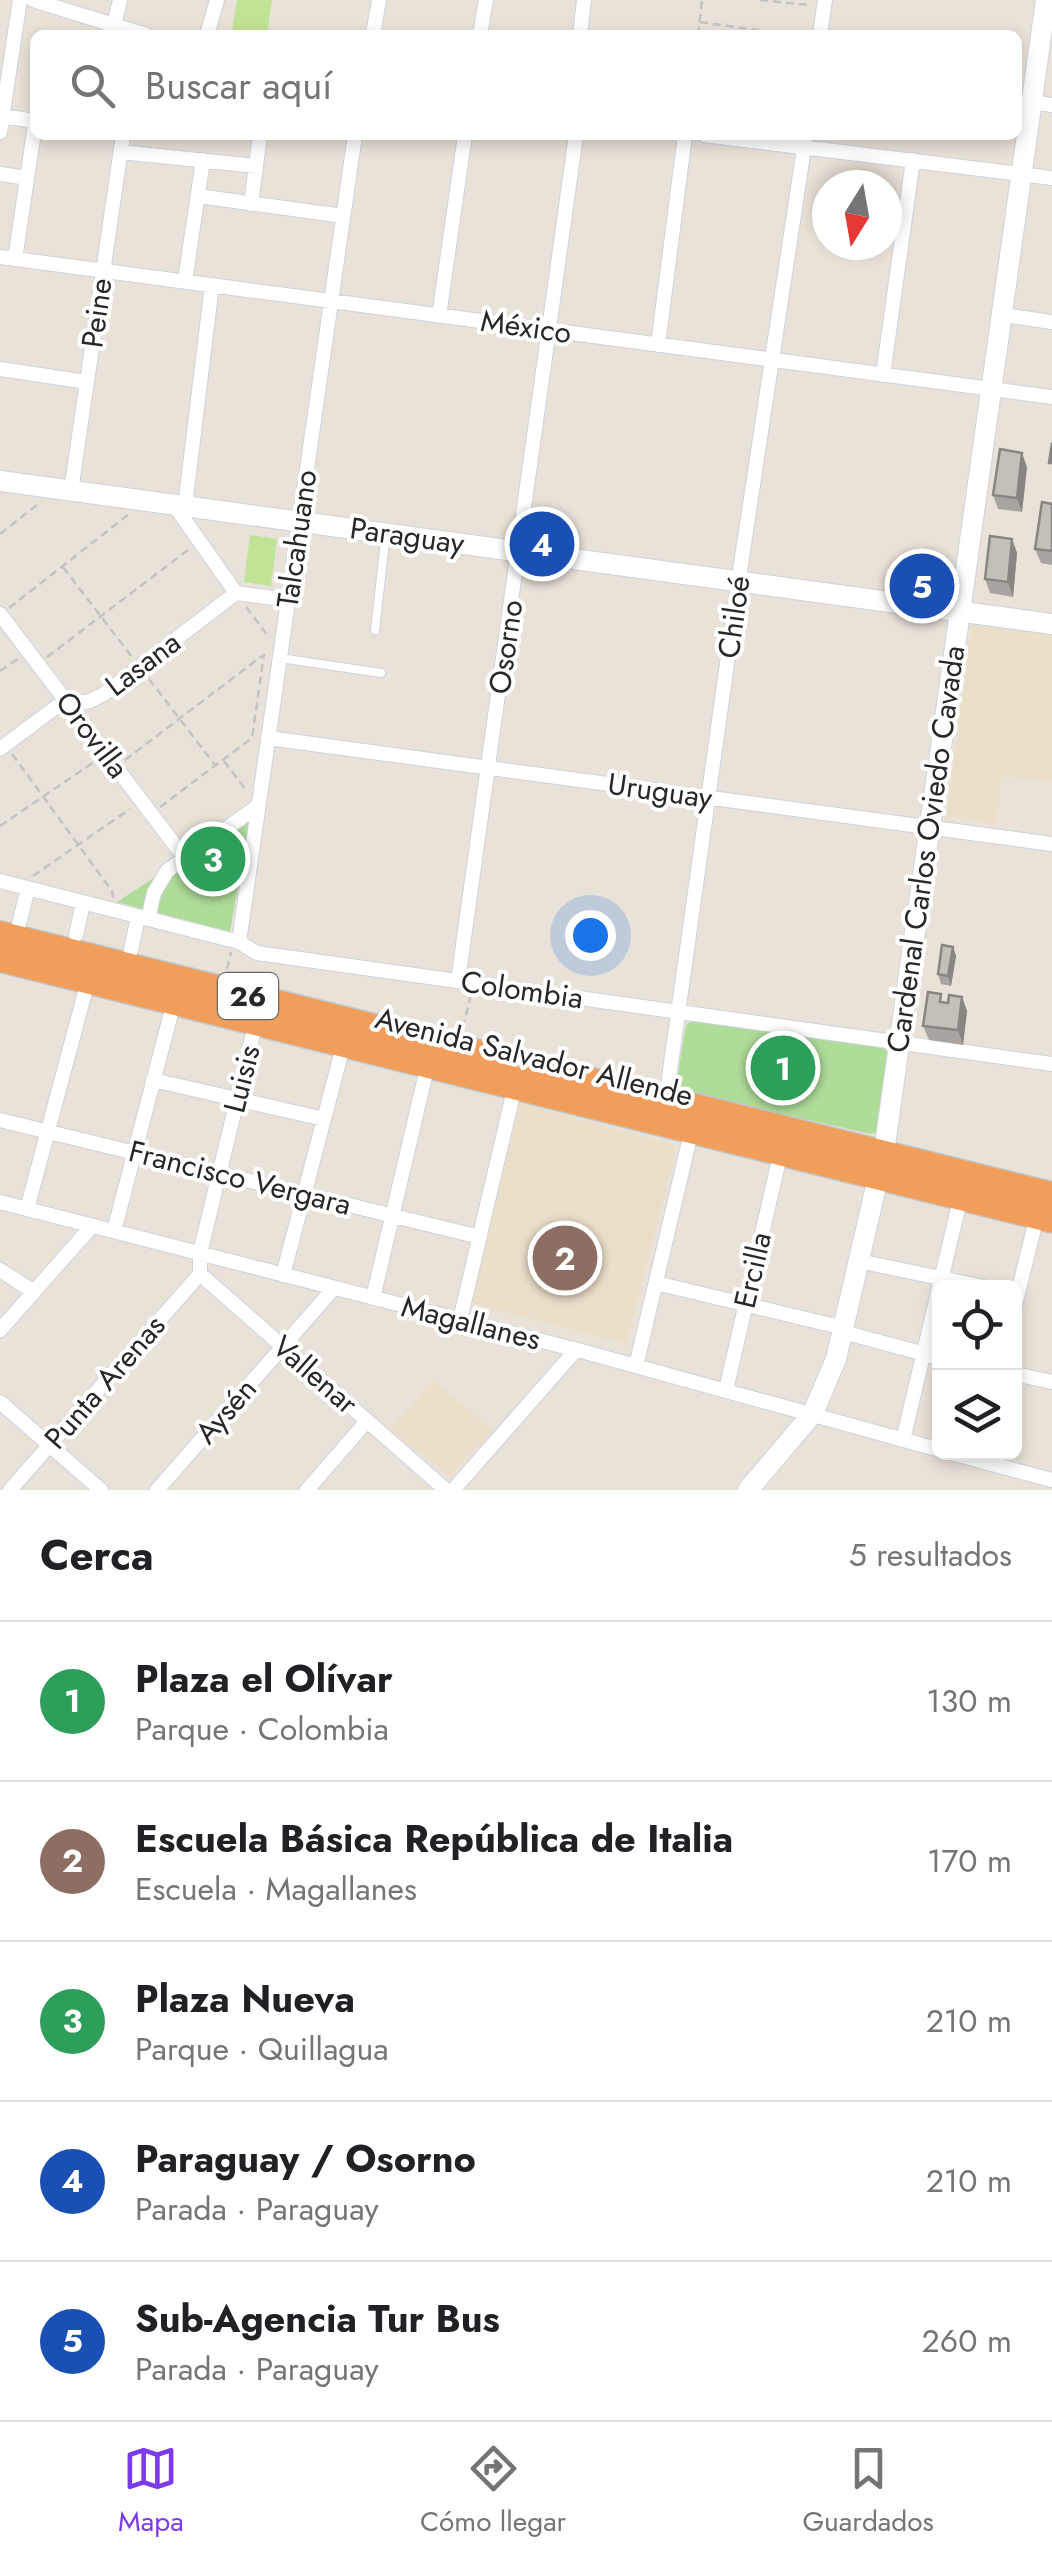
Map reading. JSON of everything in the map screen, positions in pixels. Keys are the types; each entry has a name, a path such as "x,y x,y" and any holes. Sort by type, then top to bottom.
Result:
{"highway":[{"name":"Avenida Salvador Allende","path":"4,950 88,981 781,1151 881,1163 1052,1195"},
{"name":"Avenida Salvador Allende","path":"4,950 223,990 666,1099 881,1163 960,1196 1044,1218"}],"street":[{"path":"20,0 1,124 30,123"},
{"path":"33,0 129,30"},
{"path":"114,25 120,0"},
{"path":"208,30 217,0"},
{"path":"374,30 379,0"},
{"path":"481,30 486,0"},
{"path":"581,30 584,0"},
{"name":"Cardenal Carlos Oviedo Cavada","path":"748,1490 813,1413 836,1359 881,1163 1022,174 1042,104 1046,0"},
{"path":"821,30 824,4"},
{"path":"8,258 33,140"},
{"name":"Peine","path":"64,490 87,382 122,140"},
{"path":"251,204 259,140"},
{"name":"Talcahuano","path":"236,942 354,140"},
{"path":"439,316 464,140"},
{"name":"Osorno","path":"466,982 488,768 575,140"},
{"path":"658,345 685,140"},
{"path":"805,141 1052,178"},
{"name":"Chiloé","path":"666,1099 738,581 805,141"},
{"path":"121,152 256,166"},
{"path":"184,282 203,160"},
{"path":"882,375 913,160"},
{"path":"0,174 27,178"},
{"path":"198,196 343,216"},
{"name":"México","path":"8,258 1052,397"},
{"path":"212,285 180,506 199,542 236,593 288,600"},
{"path":"1003,315 1052,322"},
{"path":"0,369 87,382"},
{"name":"Paraguay","path":"0,481 1052,624"},
{"name":"Lasana","path":"2,744 49,712 104,694 236,593"},
{"name":"Orovilla","path":"0,614 184,857"},
{"name":"Uruguay","path":"268,738 1052,844"},
{"path":"131,950 161,878 184,857 258,806"},
{"name":"Colombia","path":"0,881 28,884 236,942 257,952 1052,1064"},
{"path":"4,950 28,884"},
{"path":"76,935 83,902"},
{"path":"28,1209 88,981"},
{"path":"114,1231 174,1002"},
{"name":"Luisis","path":"200,1254 256,1022"},
{"path":"283,1275 344,1043"},
{"path":"373,1298 428,1064"},
{"path":"153,1080 324,1119"},
{"path":"460,1320 516,1086"},
{"name":"Francisco Vergara","path":"0,1120 480,1237"},
{"path":"636,1366 692,1129"},
{"name":"Ercilla","path":"726,1390 781,1151"},
{"path":"902,1440 960,1196"},
{"name":"Magallanes","path":"0,1202 576,1350 932,1449"},
{"path":"1022,1281 1044,1218"},
{"path":"0,1330 92,1226"},
{"path":"200,1254 200,1274"},
{"path":"860,1261 950,1280"},
{"path":"0,1270 34,1292"},
{"name":"Vallenar","path":"200,1274 450,1490"},
{"name":"Punta Arenas","path":"10,1490 200,1274"},
{"path":"656,1283 932,1356"},
{"name":"Aysén","path":"158,1490 334,1288"},
{"path":"450,1490 576,1350"},
{"path":"1022,1376 1052,1382"},
{"path":"0,1402 101,1490"},
{"path":"307,1490 367,1421"},
{"name":"Magallanes","path":"989,1460 1052,1480"}],"lane":[{"path":"375,630 386,534"},
{"path":"278,652 381,673"}],"path":[{"path":"699,30 702,0"},
{"path":"760,0 824,4"},
{"path":"700,22 757,30"},
{"path":"0,534 64,490"},
{"path":"0,614 146,501"},
{"path":"38,664 199,542"},
{"path":"0,826 111,760 264,654 278,652 236,593"},
{"path":"0,672 28,651"},
{"path":"151,814 252,738 264,654"},
{"path":"2,744 112,892 111,910"},
{"path":"223,760 258,806"},
{"path":"28,884 141,801"},
{"path":"223,990 236,942"},
{"path":"450,1026 464,1029 466,982"}],"shaded area":[{"path":"972,624 1052,634 1052,782 1002,776 996,824 946,816"},
{"path":"520,1103 677,1146 627,1344 471,1303"},
{"path":"433,1380 493,1430 450,1476 390,1429"}],"green space":[{"path":"237,0 272,0 268,30 232,30"},
{"path":"250,535 277,539 271,586 244,582"},
{"path":"250,815 230,932 117,902"},
{"path":"693,1020 884,1048 890,1054 879,1132 871,1134 686,1093 677,1079 686,1025"}],"building":[{"path":"1000,449 1022,453 1017,498 993,495"},
{"path":"1042,502 1052,504 1052,551 1035,549"},
{"path":"990,536 1012,539 1008,582 985,579"},
{"path":"942,945 953,947 948,976 938,974"},
{"path":"928,992 941,994 940,1002 948,1003 949,995 962,997 958,1030 923,1026"}],"place":[{"name":"Paraguay / Osorno","path":"542,544"},
{"name":"Sub-Agencia Tur Bus","path":"922,586"},
{"name":"Plaza Nueva","path":"213,859"},
{"name":"Plaza el Olívar","path":"783,1068"},
{"name":"Escuela Básica República de Italia","path":"565,1258"}]}
